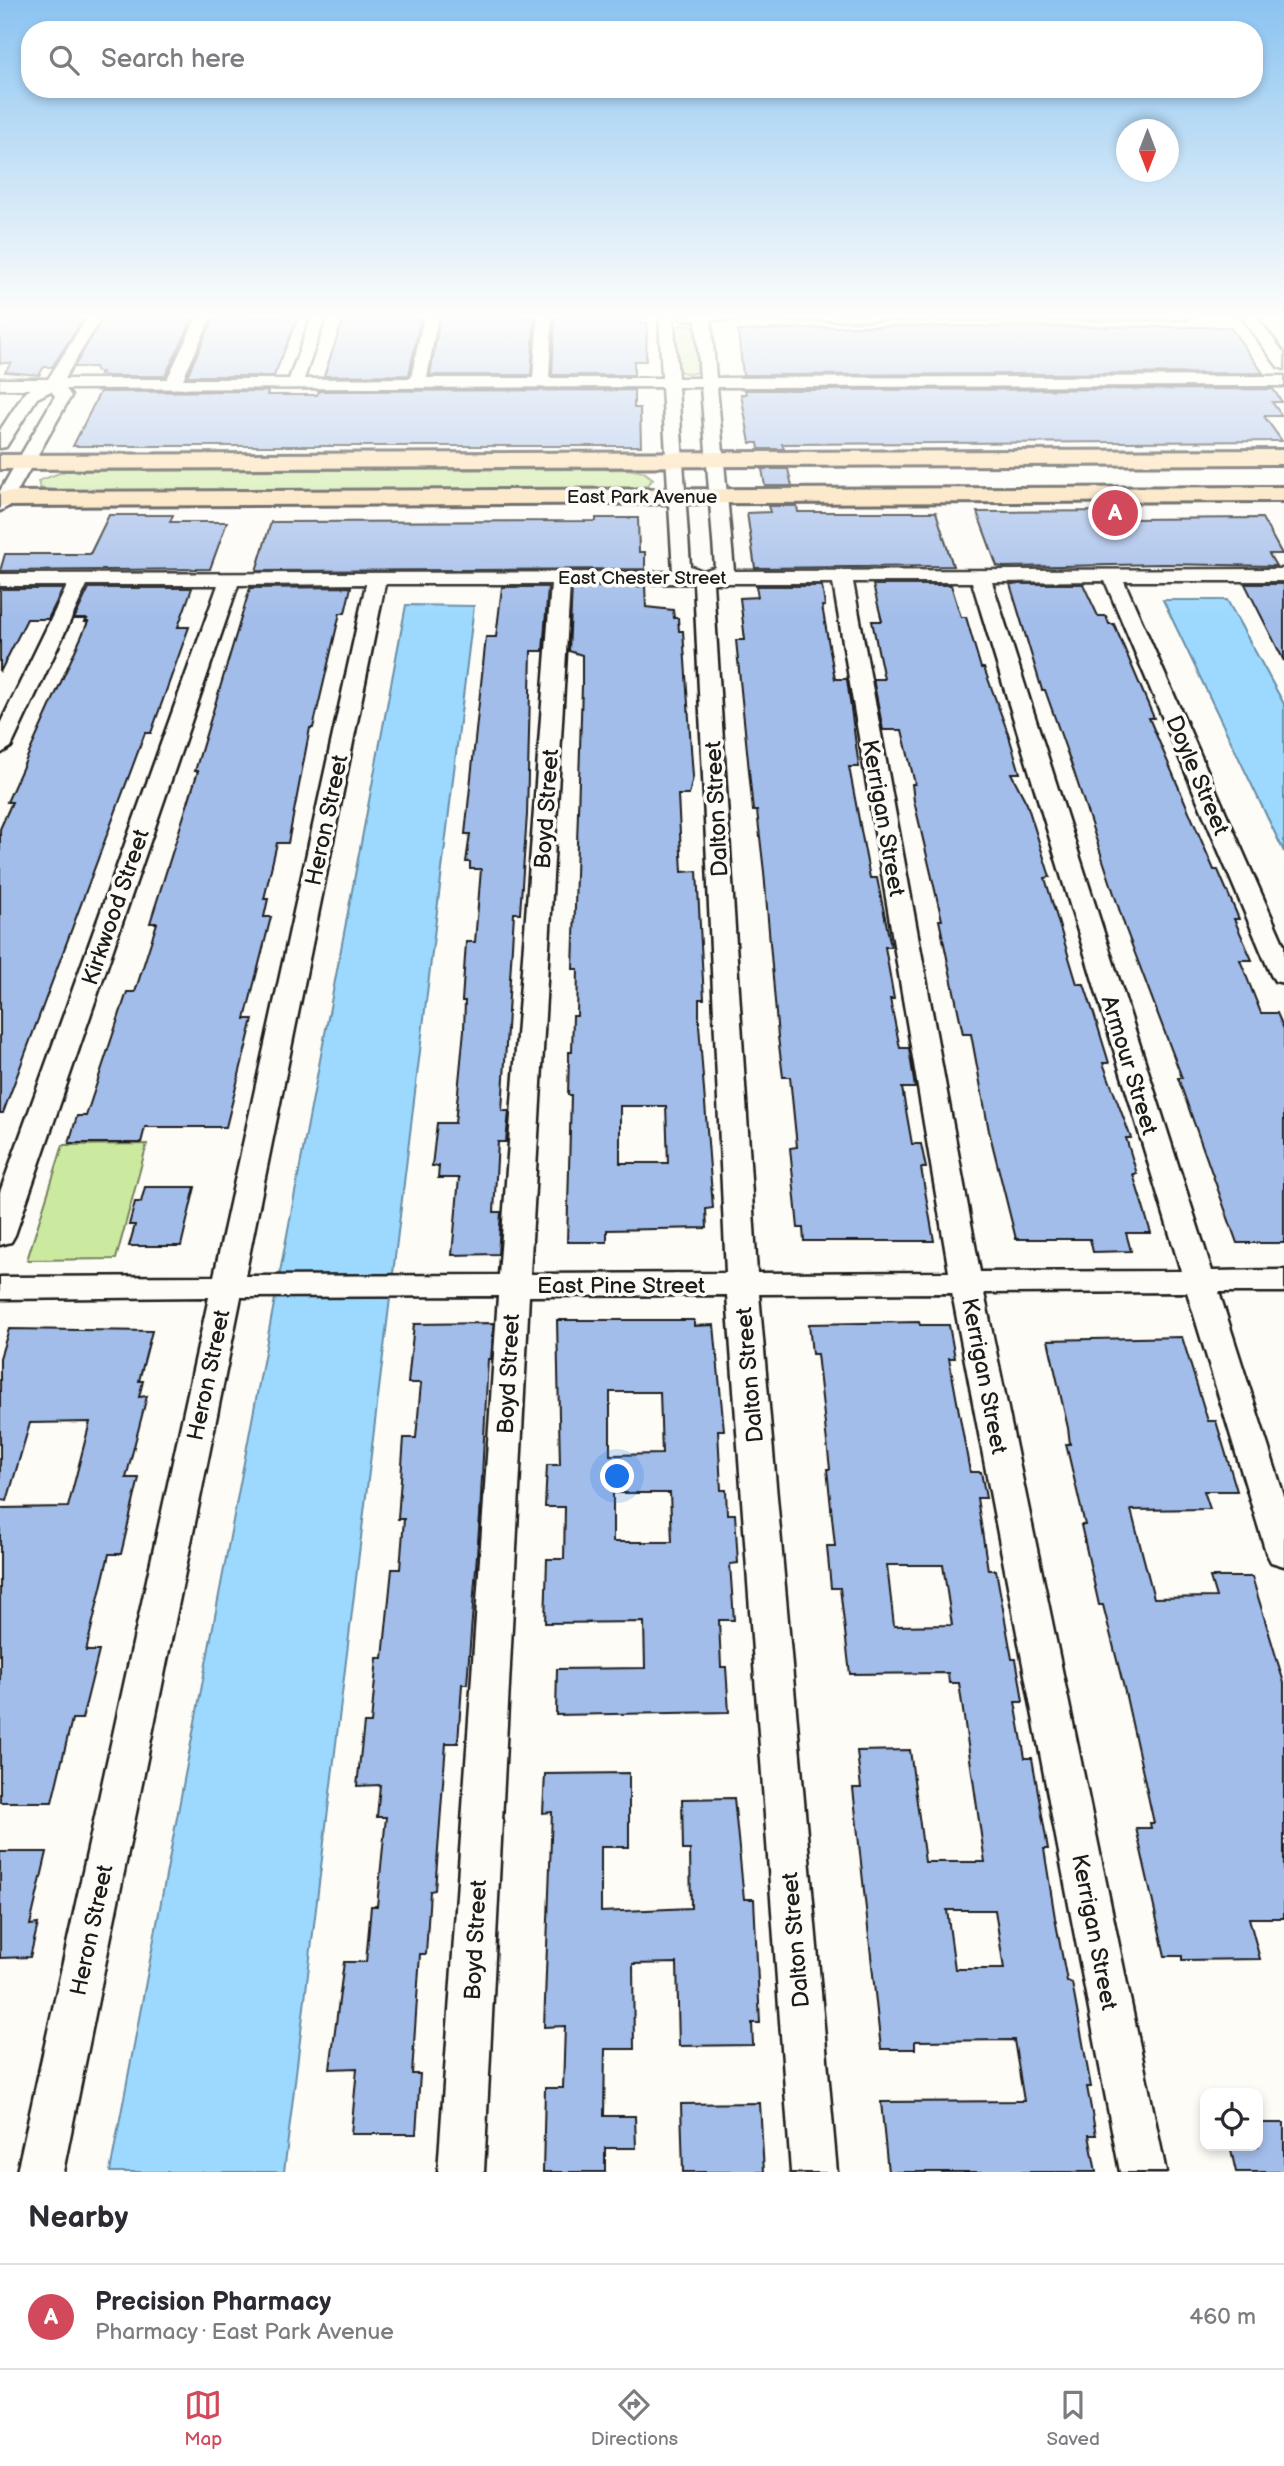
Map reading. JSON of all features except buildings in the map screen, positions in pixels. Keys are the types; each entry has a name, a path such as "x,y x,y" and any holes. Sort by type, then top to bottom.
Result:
{"highway":[{"name":"East Park Avenue","path":"0,462 1284,457"},
{"name":"East Park Avenue","path":"2,501 1284,494"}],"street":[{"path":"0,443 17,416"},
{"path":"2,501 52,416"},
{"path":"671,416 681,569 703,577 724,570 711,416"},
{"name":"Doyle Street","path":"1112,575 1284,975"},
{"name":"East Chester Street","path":"0,580 1284,575"},
{"name":"Kerrigan Street","path":"842,576 966,1283 1143,2172"},
{"name":"Armour Street","path":"980,576 1197,1282 1284,1552"},
{"name":"Boyd Street","path":"461,2172 514,1285 561,577"},
{"name":"Dalton Street","path":"703,577 742,1284 814,2172"},
{"name":"Heron Street","path":"40,2172 241,1287 377,578"},
{"path":"0,747 80,579"},
{"name":"Kirkwood Street","path":"0,1235 230,579"},
{"name":"East Pine Street","path":"0,1288 1284,1281"}],"green space":[{"path":"628,469 644,472 653,479 647,486 630,489 58,491 40,488 38,481 65,471"},
{"path":"147,1144 116,1259 27,1260 63,1145"}],"water":[{"path":"1163,600 1227,600 1284,704 1284,852"},
{"path":"406,605 474,606 284,2172 110,2172"}],"place":[{"name":"Precision Pharmacy","path":"1115,513"}]}
